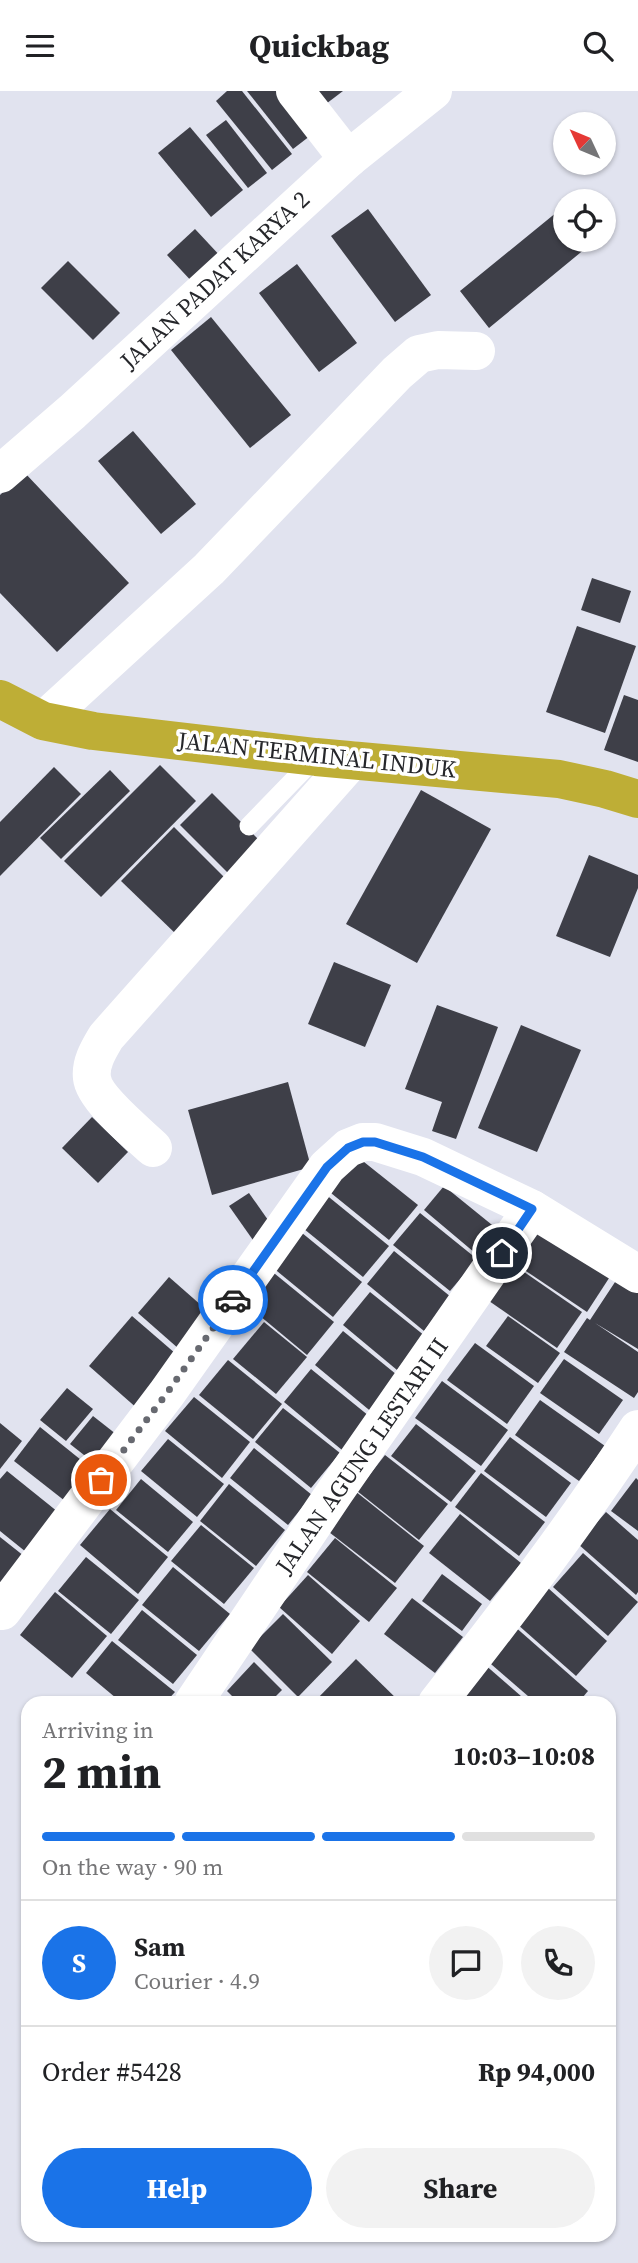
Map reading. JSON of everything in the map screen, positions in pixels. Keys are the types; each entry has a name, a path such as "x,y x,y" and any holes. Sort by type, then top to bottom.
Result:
{"highway":[{"name":"JALAN TERMINAL INDUK","path":"0,699 43,721 93,731 334,759 559,779 638,799"}],"street":[{"path":"295,91 348,159"},
{"name":"JALAN PADAT KARYA 2","path":"0,474 72,412 348,159 433,91"},
{"path":"43,721 209,569 419,354 438,350 476,351"},
{"path":"152,1148 100,1096 92,1082 93,1063 99,1049 106,1037 334,759"},
{"path":"2,1611 167,1393 327,1167 348,1148 363,1142 375,1142 423,1157 532,1209 638,1274"},
{"name":"JALAN AGUNG LESTARI II","path":"197,1696 532,1209"},
{"path":"443,1696 594,1495 638,1429"}],"lane":[{"path":"249,826 334,759"}],"building":[{"path":"227,91 242,91 292,154 272,170 216,101"},
{"path":"247,91 289,91 319,129 293,149"},
{"path":"303,91 343,91 318,110"},
{"path":"226,120 267,173 248,188 206,135"},
{"path":"190,127 243,190 211,217 158,153"},
{"path":"368,209 431,295 395,322 331,236"},
{"path":"553,215 553,252 581,252 489,328 460,291"},
{"path":"195,229 224,260 196,286 167,255"},
{"path":"68,261 120,313 93,340 41,288"},
{"path":"297,264 357,343 319,372 259,293"},
{"path":"211,317 291,415 250,448 171,350"},
{"path":"133,431 196,504 161,534 98,461"},
{"path":"24,472 129,583 57,652 0,593 0,495"},
{"path":"592,578 631,591 620,623 581,610"},
{"path":"577,626 636,646 605,733 546,712"},
{"path":"624,695 638,700 638,762 604,750"},
{"path":"160,765 196,801 101,897 64,861"},
{"path":"54,767 81,794 0,876 0,822"},
{"path":"110,770 130,791 61,859 40,838"},
{"path":"421,790 491,829 417,963 346,924"},
{"path":"212,793 262,843 230,875 180,825"},
{"path":"174,827 230,883 178,936 121,881"},
{"path":"589,855 638,875 638,888 610,957 556,936"},
{"path":"334,962 391,985 365,1047 308,1024"},
{"path":"437,1005 498,1027 456,1139 432,1131 442,1102 405,1089"},
{"path":"521,1025 581,1050 537,1152 478,1128"},
{"path":"288,1082 311,1167 212,1195 188,1110"},
{"path":"92,1117 128,1152 98,1183 62,1148"},
{"path":"354,1154 418,1205 389,1240 326,1189"},
{"path":"444,1186 502,1233 481,1258 424,1210"},
{"path":"319,1189 389,1246 363,1277 293,1220"},
{"path":"249,1193 275,1230 255,1243 229,1206"},
{"path":"420,1213 477,1259 450,1291 393,1245"},
{"path":"540,1223 613,1272 587,1312 514,1263"},
{"path":"296,1228 362,1282 333,1317 266,1262"},
{"path":"394,1251 451,1297 424,1331 367,1284"},
{"path":"514,1265 582,1312 557,1348 489,1301"},
{"path":"269,1269 334,1322 307,1355 242,1301"},
{"path":"169,1277 210,1313 179,1349 138,1313"},
{"path":"617,1279 638,1292 638,1349 595,1323 638,1352 638,1392 634,1398 564,1352 587,1318 590,1320"},
{"path":"370,1292 425,1336 397,1370 343,1325"},
{"path":"132,1316 183,1360 139,1410 89,1366"},
{"path":"508,1316 560,1353 538,1383 486,1346"},
{"path":"264,1322 307,1357 276,1394 233,1359"},
{"path":"343,1331 402,1379 374,1414 315,1365"},
{"path":"475,1343 534,1386 507,1424 447,1380"},
{"path":"564,1359 623,1400 599,1434 540,1393"},
{"path":"228,1360 282,1404 253,1439 199,1395"},
{"path":"311,1369 369,1416 342,1450 284,1402"},
{"path":"442,1381 508,1430 481,1466 415,1418"},
{"path":"67,1388 93,1409 66,1441 40,1420"},
{"path":"194,1397 250,1442 222,1478 165,1431"},
{"path":"540,1400 605,1446 579,1481 515,1435"},
{"path":"283,1408 340,1453 311,1488 255,1442"},
{"path":"93,1416 121,1438 98,1466 70,1444"},
{"path":"0,1423 22,1441 0,1469"},
{"path":"416,1424 476,1471 451,1502 391,1456"},
{"path":"40,1427 91,1468 65,1501 14,1461"},
{"path":"510,1437 571,1483 546,1517 484,1471"},
{"path":"168,1439 224,1484 197,1517 141,1471"},
{"path":"254,1448 312,1495 288,1525 230,1478"},
{"path":"385,1455 448,1504 419,1540 357,1491"},
{"path":"7,1471 58,1512 26,1552 0,1531 0,1479"},
{"path":"481,1473 545,1522 519,1556 455,1507"},
{"path":"636,1478 638,1480 638,1531 611,1511"},
{"path":"141,1479 193,1522 168,1552 116,1510"},
{"path":"229,1484 285,1530 256,1566 200,1521"},
{"path":"355,1491 424,1546 395,1583 325,1529"},
{"path":"110,1509 168,1557 138,1594 80,1545"},
{"path":"606,1512 638,1540 636,1595 578,1544"},
{"path":"460,1514 521,1563 490,1601 429,1553"},
{"path":"201,1525 254,1568 224,1604 171,1561"},
{"path":"0,1537 24,1556 0,1587"},
{"path":"335,1538 397,1588 369,1622 307,1572"},
{"path":"583,1553 638,1602 608,1636 553,1587"},
{"path":"86,1557 139,1600 111,1634 58,1591"},
{"path":"173,1567 230,1614 199,1651 142,1605"},
{"path":"442,1574 482,1604 462,1631 422,1601"},
{"path":"308,1575 360,1621 332,1654 279,1607"},
{"path":"548,1588 607,1641 576,1676 517,1624"},
{"path":"55,1592 107,1636 72,1678 20,1635"},
{"path":"412,1598 463,1637 435,1673 384,1634"},
{"path":"142,1610 197,1655 173,1684 118,1640"},
{"path":"283,1614 332,1662 297,1696 249,1648"},
{"path":"513,1625 588,1691 584,1696 528,1696 484,1658"},
{"path":"112,1641 175,1692 171,1696 114,1696 86,1673"},
{"path":"356,1659 394,1696 320,1696"},
{"path":"254,1662 282,1690 276,1696 232,1696 227,1691"},
{"path":"483,1663 521,1696 465,1696"}],"way so far":[{"path":"101,1480 233,1300"}],"route":[{"path":"233,1300 327,1167 348,1148 363,1142 375,1142 423,1157 532,1209 502,1253"}]}
